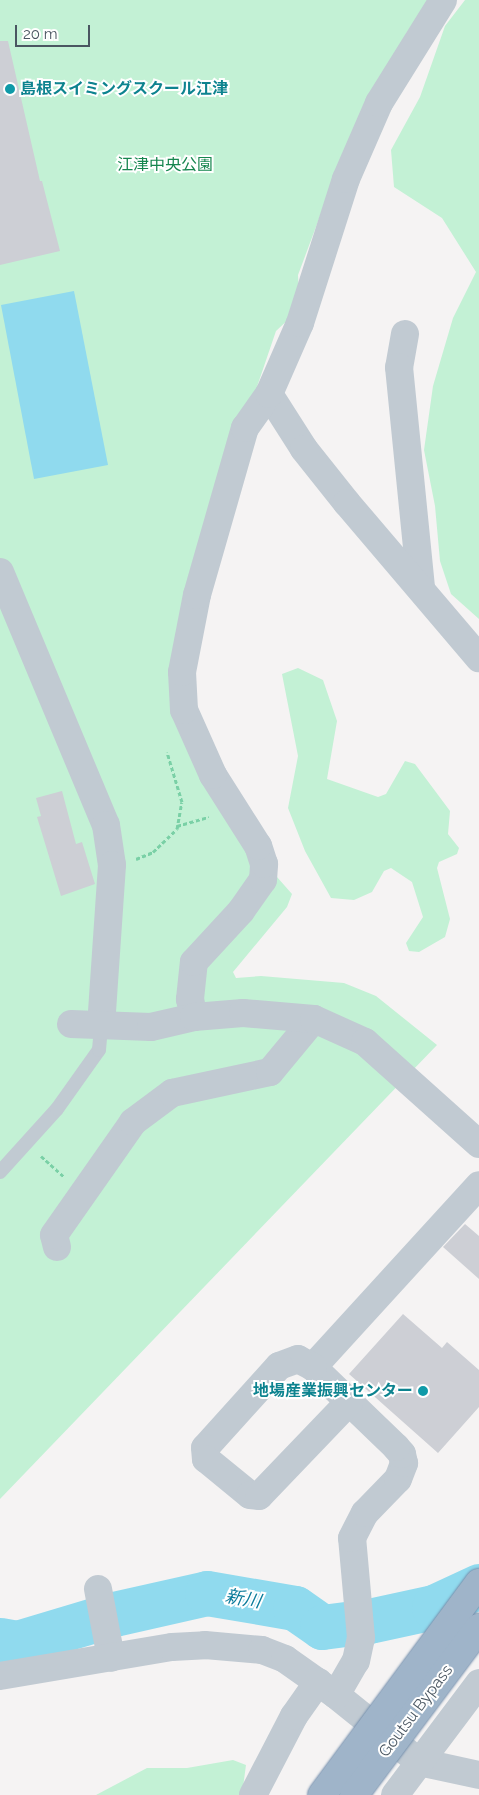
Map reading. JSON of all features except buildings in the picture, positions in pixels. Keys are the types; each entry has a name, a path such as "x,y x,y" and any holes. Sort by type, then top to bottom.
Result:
{"highway":[{"path":"322,1795 479,1583"},
{"name":"Goutsu Bypass","path":"354,1795 479,1628"}],"street":[{"path":"194,1017 190,999 194,962 241,911 263,880 264,864 258,846 213,775 188,720 182,698 182,672 196,595 245,428 269,394 300,322 332,218 365,135 379,103 443,0"},
{"path":"405,334 398,367 421,589"},
{"path":"269,394 304,449 479,658"},
{"path":"0,572 106,825 112,865 101,1025"},
{"path":"71,1024 151,1027 194,1017 267,1013 314,1020 365,1042 479,1144"},
{"path":"57,1247 54,1235 133,1122 172,1093 270,1072 314,1020"},
{"path":"313,1367 479,1185"},
{"path":"252,1795 294,1716 356,1661 361,1638 352,1538 365,1513 398,1479 404,1463 396,1447 313,1367 298,1359 280,1366 205,1448 206,1459 250,1494 259,1496 349,1402"},
{"path":"99,1596 109,1648"},
{"path":"0,1676 109,1648 236,1646 262,1650 286,1659 327,1688 419,1762 479,1775"},
{"path":"395,1795 479,1683"}],"lane":[{"path":"0,1172 28,1144 99,1050 101,1025"}],"path":[{"path":"112,865 147,856 177,829 182,802 167,752"},
{"path":"28,1144 71,1184"}],"green space":[{"name":"江津中央公園","path":"0,0 429,0 407,32 332,184 298,275 299,294 292,316 276,331 248,413 191,669 194,704 277,877 292,894 287,907 233,972 236,978 261,976 344,983 376,996 437,1045 0,1499"},
{"path":"465,0 479,0 479,619 451,594 440,561 435,506 424,450 433,386 453,318 476,272 442,218 394,187 391,150 420,97 445,26"},
{"path":"298,668 323,680 337,721 327,779 378,797 386,794 405,761 415,764 450,811 448,834 459,848 457,854 439,862 437,868 450,919 445,937 419,952 409,951 406,943 423,917 412,882 391,868 384,871 372,892 354,900 331,898 305,851 288,808 298,756 282,674"},
{"path":"233,1760 246,1765 242,1795 96,1795 147,1768 187,1768"}],"water":[{"path":"74,291 108,465 34,479 1,305"}],"waterway":[{"name":"新川","path":"0,1640 17,1643 114,1614 207,1593 295,1608 322,1627 369,1621 434,1607 479,1586"}],"place":[{"name":"島根スイミングスクール江津","path":"10,89"},
{"name":"地場産業振興センター","path":"423,1391"}]}
